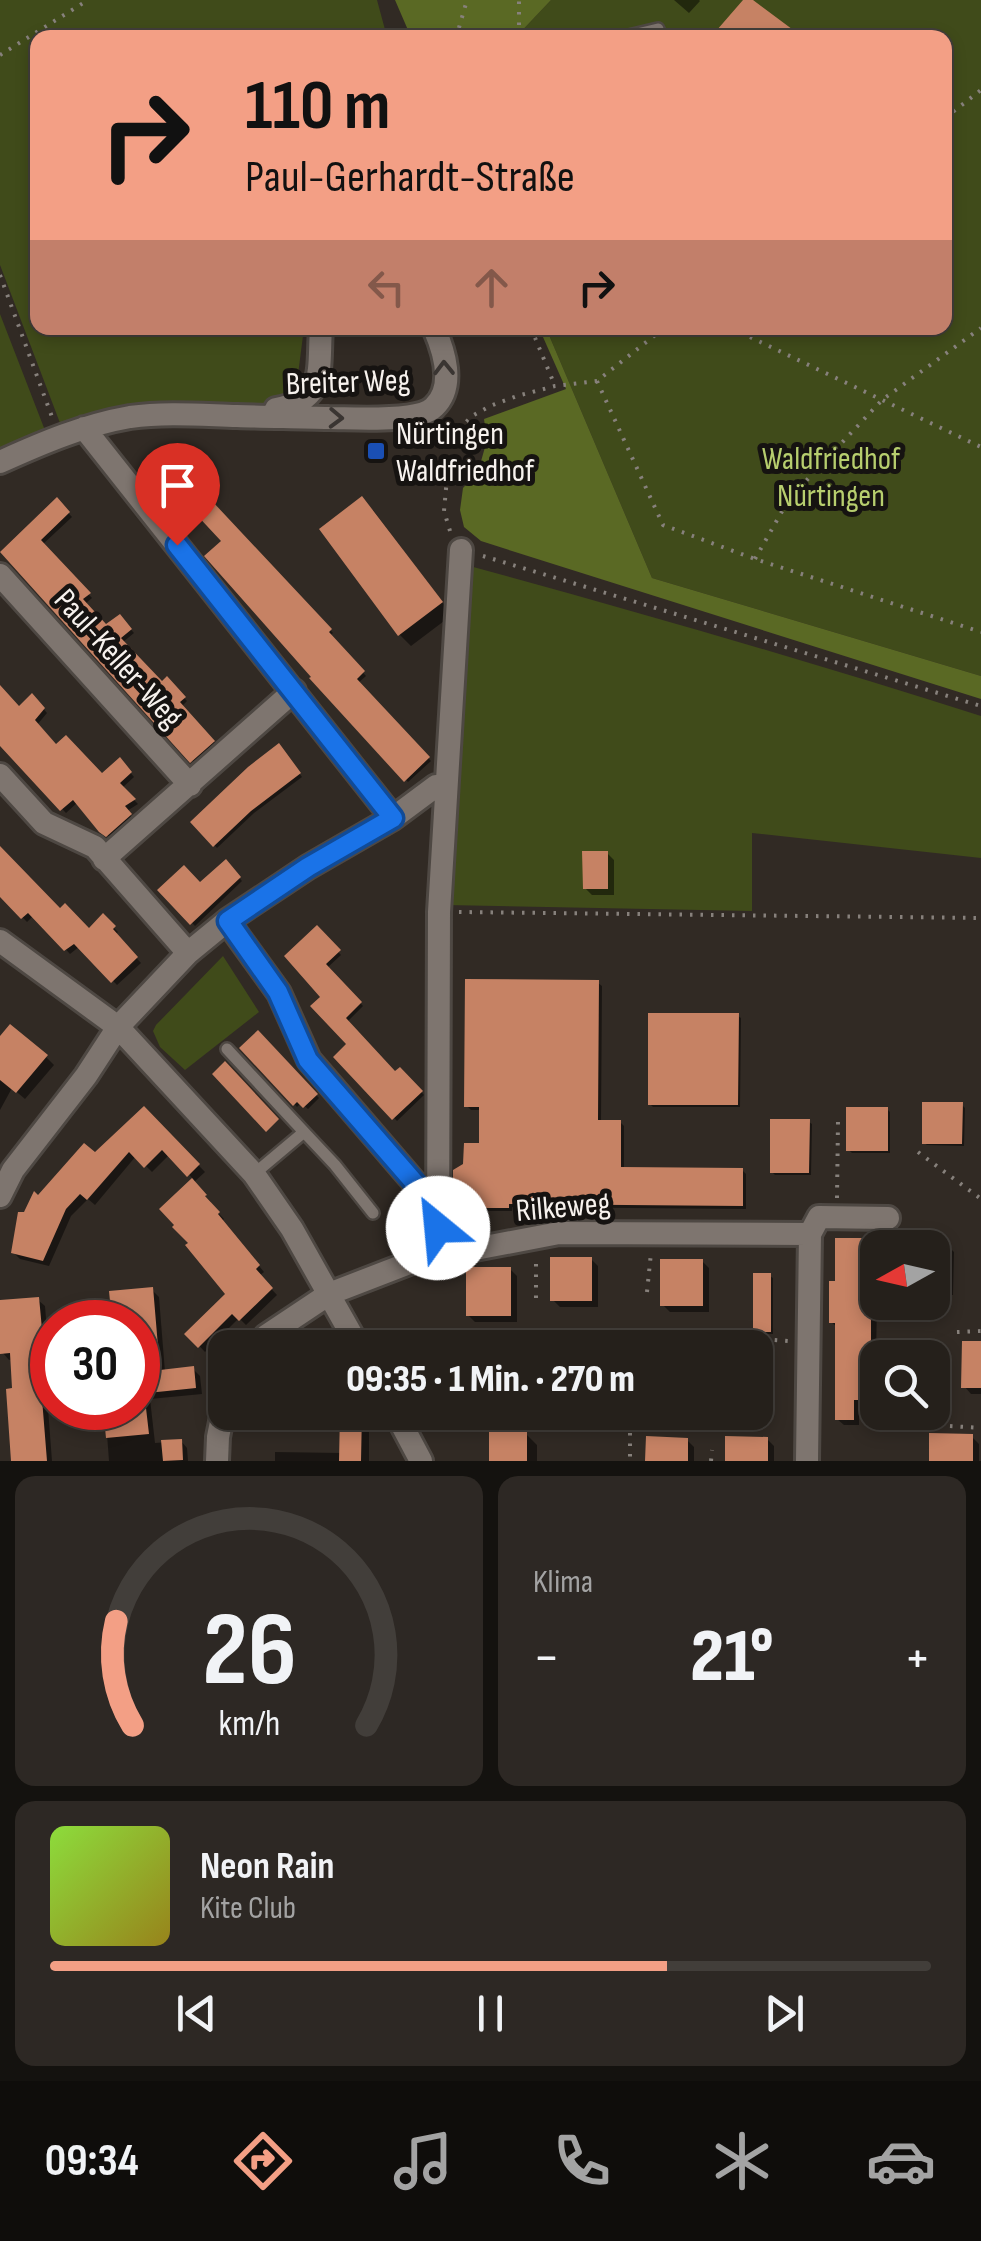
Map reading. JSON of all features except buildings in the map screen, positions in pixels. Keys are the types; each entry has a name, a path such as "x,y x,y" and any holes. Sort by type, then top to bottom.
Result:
{"street":[{"name":"Breiter Weg","path":"238,416 288,407 313,392 320,335"},
{"name":"Breiter Weg","path":"0,462 58,436 129,418 414,416 434,408 444,392 447,373 437,335"},
{"path":"84,428 393,818"},
{"path":"438,1256 439,912 462,550"},
{"name":"Paul-Keller-Weg","path":"0,575 190,785"},
{"path":"104,859 294,691"},
{"path":"0,775 44,823 95,848 188,953"},
{"path":"0,1196 13,1170 118,1028 188,953 308,867 393,818 436,786"},
{"path":"228,921 278,992 308,1060 420,1189 438,1228"},
{"path":"0,941 118,1028 254,1174 292,1229 349,1330"},
{"path":"807,1461 810,1234 819,1217 888,1218"},
{"name":"Rilkeweg","path":"275,1330 330,1294 417,1260 536,1237 559,1233 810,1234"},
{"path":"218,1461 219,1430"},
{"path":"404,1430 421,1461"}],"lane":[{"path":"650,30 658,28"},
{"path":"227,1049 335,1165 372,1213"},
{"path":"254,1174 304,1132"}],"path":[{"path":"39,30 88,0"},
{"path":"459,30 468,0"},
{"path":"514,30 519,26 519,0"},
{"path":"0,54 30,36"},
{"path":"952,113 981,90"},
{"path":"0,275 58,436"},
{"path":"756,559 789,499 882,400 981,328"},
{"path":"533,335 555,386"},
{"path":"652,335 596,381 555,386 490,406 457,431 448,467 444,511 462,550 981,706"},
{"path":"746,335 981,448"},
{"path":"596,381 663,525 981,632"},
{"path":"439,912 981,918"},
{"path":"836,1218 838,1121"},
{"path":"918,1152 981,1199"},
{"path":"646,1292 653,1233"},
{"path":"536,1237 536,1298"},
{"path":"957,1332 981,1331"},
{"path":"773,1340 808,1343"},
{"path":"950,1426 981,1428"},
{"path":"630,1433 630,1461"},
{"path":"711,1461 712,1450"}],"green space":[{"path":"0,0 377,0 385,30 30,30 30,335 303,335 296,390 276,403 110,410 60,423 0,265"},
{"path":"395,0 551,0 523,30 408,30"},
{"name":"Waldfriedhof Nürtingen","path":"551,0 981,0 981,676 652,578 549,335 952,335 952,30 523,30"},
{"path":"0,314 46,433 0,453"},
{"path":"542,335 549,335 652,578 981,676 981,699 481,541 464,527 460,510 463,488 478,472 487,440 484,419 566,389"},
{"path":"466,565 981,716 981,858 752,833 752,911 446,905"},
{"path":"223,956 259,1012 185,1070 160,1047 153,1031"}],"place":[{"name":"Nürtingen Waldfriedhof","path":"376,451"}],"route":[{"path":"177,545 393,818 308,867 228,921 278,992 308,1060 420,1189 438,1228"}]}
